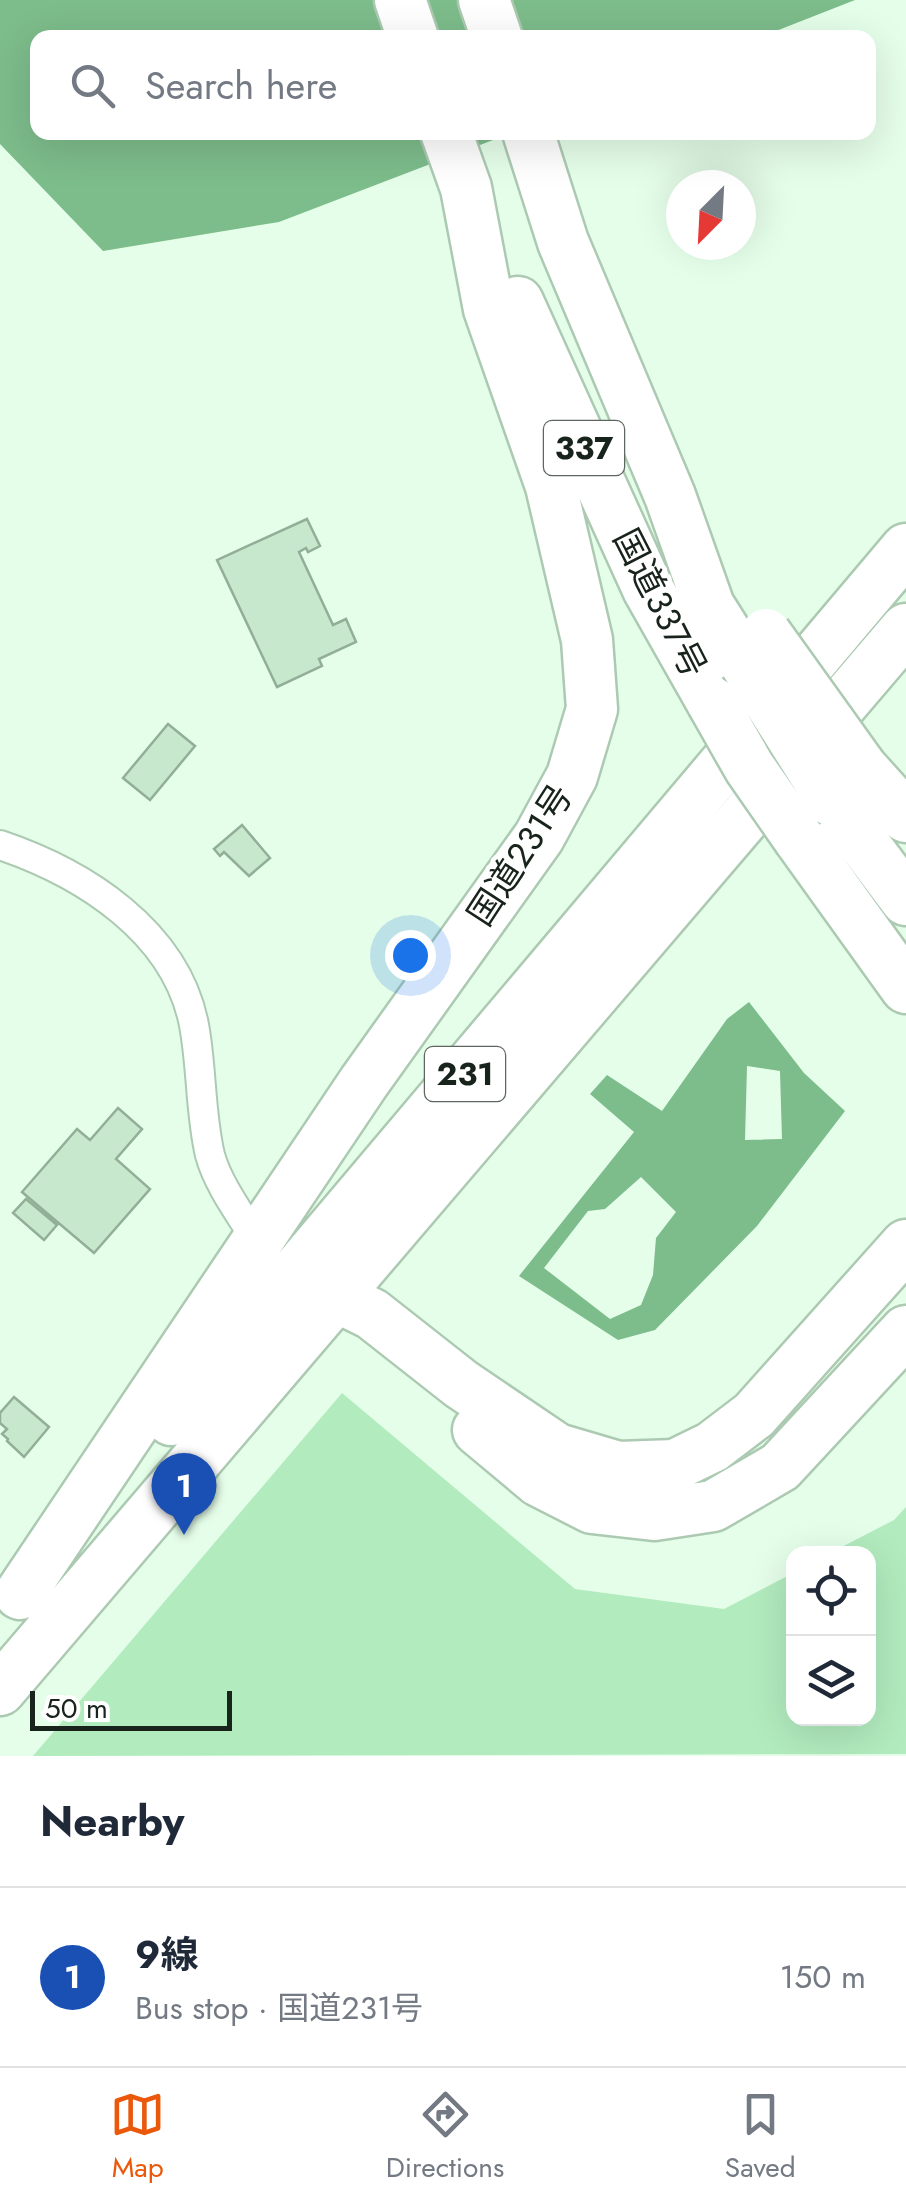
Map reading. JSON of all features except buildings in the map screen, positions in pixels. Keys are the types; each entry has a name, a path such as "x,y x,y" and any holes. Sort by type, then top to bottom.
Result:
{"highway":[{"path":"400,0 410,30"},
{"path":"484,0 494,30"},
{"name":"231","path":"449,140 464,184"},
{"path":"531,144 563,242 670,496 756,648 847,784 906,900"},
{"name":"国道337号","path":"464,184 648,589 749,766 906,988"},
{"name":"国道231号","path":"10,1607 364,1082 539,837 572,776 592,709 588,640 551,486 489,308 464,184"},
{"name":"国道231号","path":"0,1690 316,1287 906,549"},
{"name":"国道231号","path":"10,1607 316,1287 720,848 906,629"},
{"name":"231","path":"720,848 906,680"},
{"path":"847,784 906,817"},
{"path":"258,1243 316,1287 363,1333 539,1481 592,1508 654,1516 713,1506 780,1466 906,1330"},
{"path":"316,1287 372,1314 462,1384 557,1450 618,1467 675,1465 712,1447 754,1416 906,1245"}],"street":[{"path":"0,845 36,857 112,902 152,941 179,981 194,1022 210,1157 258,1243"}],"shaded area":[{"path":"0,0 855,0 778,30 30,30 30,140 493,140 279,222 103,251 0,144"},
{"path":"749,1002 804,1073 845,1111 757,1226 655,1330 618,1340 519,1276 634,1132 590,1094 607,1075 662,1111 727,1019","holes":["747,1066 780,1071 782,1139 745,1140","641,1177 676,1212 656,1238 653,1275 641,1305 610,1319 544,1268 588,1211 605,1209"]},
{"path":"342,1393 575,1589 724,1609 786,1577 786,1726 876,1726 876,1546 844,1546 894,1520 906,1507 906,1754 33,1756"}],"place":[{"name":"9線","path":"184,1535"}]}
